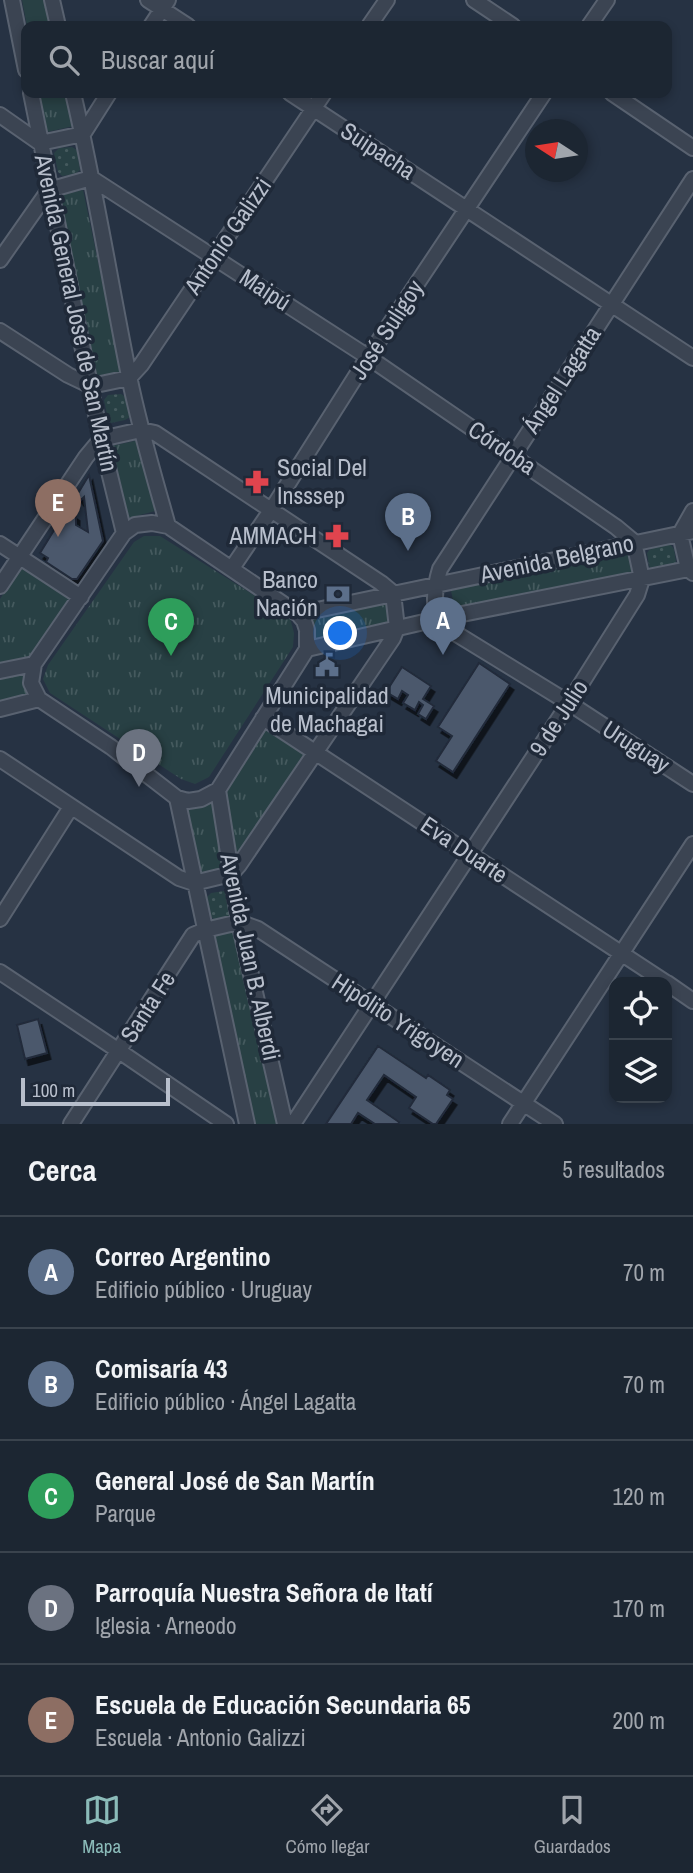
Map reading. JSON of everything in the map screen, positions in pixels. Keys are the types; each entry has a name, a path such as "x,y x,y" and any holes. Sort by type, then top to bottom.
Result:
{"street":[{"path":"12,0 21,45"},
{"path":"52,0 57,21"},
{"path":"148,0 165,5 183,21"},
{"path":"372,21 387,0"},
{"path":"474,0 506,21"},
{"path":"592,21 607,0"},
{"path":"154,21 165,5"},
{"name":"Avenida General José de San Martín","path":"32,98 49,190 124,533"},
{"name":"Avenida General José de San Martín","path":"75,98 141,430 168,526"},
{"path":"0,116 40,143 83,134 106,98"},
{"name":"Suipacha","path":"298,98 693,358"},
{"name":"Antonio Galizzi","path":"130,378 320,98"},
{"name":"José Suligoy","path":"232,568 368,357 541,98"},
{"path":"619,98 693,148"},
{"path":"0,260 49,190 91,178"},
{"name":"Maipú","path":"91,178 368,357"},
{"name":"Ángel Lagatta","path":"435,584 440,569 693,178"},
{"path":"0,331 68,375 91,386 130,378"},
{"name":"Córdoba","path":"368,357 635,542"},
{"path":"0,586 86,457 102,439 141,430 155,433 382,583 393,593 397,628 393,638 231,874 194,883 179,878 0,759"},
{"path":"691,570 686,532 693,511"},
{"path":"152,523 168,526 298,614 307,630 307,649 218,790 201,799 188,801 177,799 111,747 39,699 31,683 34,664 124,533 135,525 152,523"},
{"name":"Avenida Belgrano","path":"298,614 686,532"},
{"path":"635,542 642,579"},
{"path":"0,544 81,597"},
{"name":"Avenida Belgrano","path":"307,649 437,619 691,570"},
{"name":"9 de Julio","path":"293,1124 569,703 637,595 642,579"},
{"path":"435,584 437,619"},
{"name":"Uruguay","path":"437,619 442,625 693,784"},
{"path":"0,671 34,664"},
{"path":"0,709 39,699"},
{"name":"Eva Duarte","path":"263,718 657,977"},
{"name":"Avenida Juan B. Alberdi","path":"218,790 239,922 285,1124"},
{"name":"Avenida Juan B. Alberdi","path":"177,799 247,1124"},
{"path":"0,919 71,807"},
{"path":"510,1124 693,844"},
{"path":"205,930 239,922"},
{"name":"Hipólito Yrigoyen","path":"239,922 258,929 555,1124"},
{"name":"Santa Fe","path":"71,1124 193,935 205,930"},
{"path":"0,972 226,1124"},
{"name":"Eva Duarte","path":"672,987 693,1000"}],"green space":[{"path":"22,0 45,0 50,21 26,21"},
{"path":"40,98 67,98 74,126 47,132"},
{"path":"72,147 77,150 80,170 75,174 62,176 58,172 54,153 59,148"},
{"path":"83,190 122,376 96,381 57,196"},
{"path":"121,394 126,397 130,417 111,423 104,400 108,395"},
{"path":"139,440 155,511 129,518 112,446"},
{"path":"144,536 160,536 290,618 294,633 293,647 209,777 195,784 181,779 50,693 43,679 48,665 134,542"},
{"path":"670,544 674,549 676,562 672,566 653,570 649,566 647,553 651,548"},
{"path":"630,549 635,572 455,610 450,586"},
{"path":"21,565 70,600 29,659 0,664 0,599"},
{"path":"387,601 392,624 314,641 309,617"},
{"path":"22,672 27,696 0,702 0,677"},
{"path":"263,729 304,754 242,854 234,854 223,792"},
{"path":"212,800 225,869 200,874 186,806"},
{"path":"224,891 229,894 232,914 227,918 214,920 207,897 211,893"},
{"path":"235,930 278,1123 275,1124 254,1124 213,935"}],"building":[{"path":"89,475 103,541 77,579 72,579 46,562 48,558 40,553 67,509 76,515 76,525 88,532 84,497 81,500 77,495"},
{"path":"479,663 510,684 453,772 436,761 452,736 438,727"},
{"path":"402,667 431,686 423,699 434,706 426,719 418,714 423,705 419,702 415,710 403,703 408,695 402,691 398,699 386,692"},
{"path":"38,1019 47,1053 25,1059 17,1025"},
{"path":"378,1046 426,1078 428,1075 450,1090 447,1095 453,1099 436,1124 409,1108 416,1097 384,1075 367,1100 399,1122 398,1124 375,1124 358,1113 351,1124 326,1124"}],"place":[{"name":"Social Del Insssep","path":"257,482"},
{"name":"AMMACH","path":"337,536"},
{"name":"Escuela de Educación Secundaria 65","path":"58,537"},
{"name":"Comisaría 43","path":"408,551"},
{"name":"Banco Nación","path":"338,594"},
{"name":"Correo Argentino","path":"443,655"},
{"name":"General José de San Martín","path":"171,656"},
{"name":"Municipalidad de Machagai","path":"327,665"},
{"name":"Parroquía Nuestra Señora de Itatí","path":"139,787"}]}
